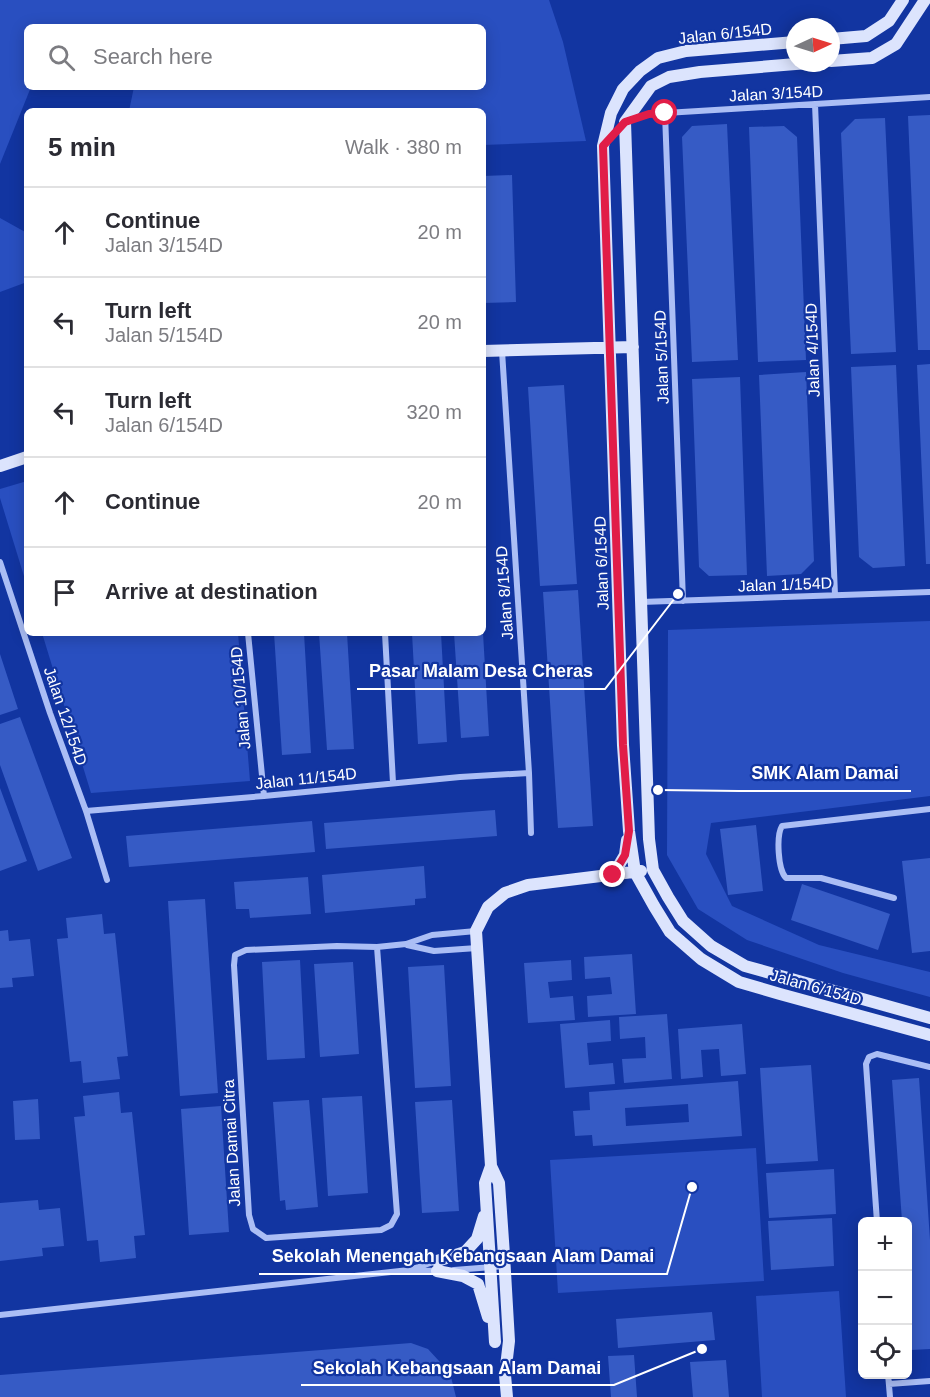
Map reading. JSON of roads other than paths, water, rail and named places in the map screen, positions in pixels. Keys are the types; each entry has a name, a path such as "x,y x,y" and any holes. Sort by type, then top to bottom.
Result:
{"street":[{"path":"840,38 866,36 889,21 903,0"},
{"path":"840,60 873,58 896,44 925,0"},
{"name":"Jalan 6/154D","path":"786,43 686,51 658,58 640,71 623,89 611,113 603,146 623,745 629,831 635,872 646,892 670,932 701,959 739,982 930,1035"},
{"path":"603,146 625,122 651,86 669,77 786,65"},
{"name":"Jalan 3/154D","path":"625,122 649,114 930,97"},
{"name":"Jalan 4/154D","path":"815,104 835,595"},
{"name":"Jalan 5/154D","path":"665,113 683,601"},
{"name":"Jalan 6/154D","path":"625,122 649,839 653,870 683,921 711,946 745,966 930,1018"},
{"path":"587,348 603,337 608,330 609,310"},
{"path":"486,351 633,347"},
{"path":"587,348 607,362 611,374"},
{"name":"Jalan 8/154D","path":"502,351 531,833"},
{"path":"0,466 24,458"},
{"name":"Jalan 12/154D","path":"0,562 24,634"},
{"name":"Jalan 1/154D","path":"641,602 930,592"},
{"path":"619,603 641,602"},
{"name":"Jalan 12/154D","path":"25,636 86,812 107,880"},
{"name":"Jalan 10/154D","path":"248,636 264,796"},
{"path":"385,636 393,783"},
{"name":"Jalan 11/154D","path":"86,812 460,777 529,773"},
{"path":"894,898 821,878 786,878 780,863 779,831 782,826 930,810"},
{"path":"613,875 625,855 629,831"},
{"path":"505,1375 509,1341 499,1183 491,1166 476,931 488,907 505,892 528,885 653,870"},
{"path":"613,875 624,878 646,892"},
{"name":"Jalan Damai Citra","path":"377,947 397,1214 391,1225 381,1230 266,1238 254,1229 249,1215 234,965 236,955 246,950 337,946 377,947 406,944 432,934 476,931"},
{"name":"Jalan Damai Citra","path":"406,944 434,951 478,948"},
{"path":"877,1217 866,1064 869,1057 878,1054 930,1067"},
{"path":"491,1166 485,1183 495,1342"},
{"path":"437,1266 465,1252 477,1239 486,1206"},
{"path":"0,1315 437,1266 504,1261"},
{"path":"409,1270 504,1261"},
{"path":"437,1266 478,1284 505,1375 507,1397"},
{"path":"888,1379 890,1397"},
{"path":"889,1384 930,1381"}],"place":[{"name":"Pasar Malam Desa Cheras","path":"678,594"},
{"name":"SMK Alam Damai","path":"658,790"},
{"name":"Sekolah Menengah Kebangsaan Alam Damai","path":"692,1187"},
{"name":"Sekolah Kebangsaan Alam Damai","path":"702,1349"}]}
